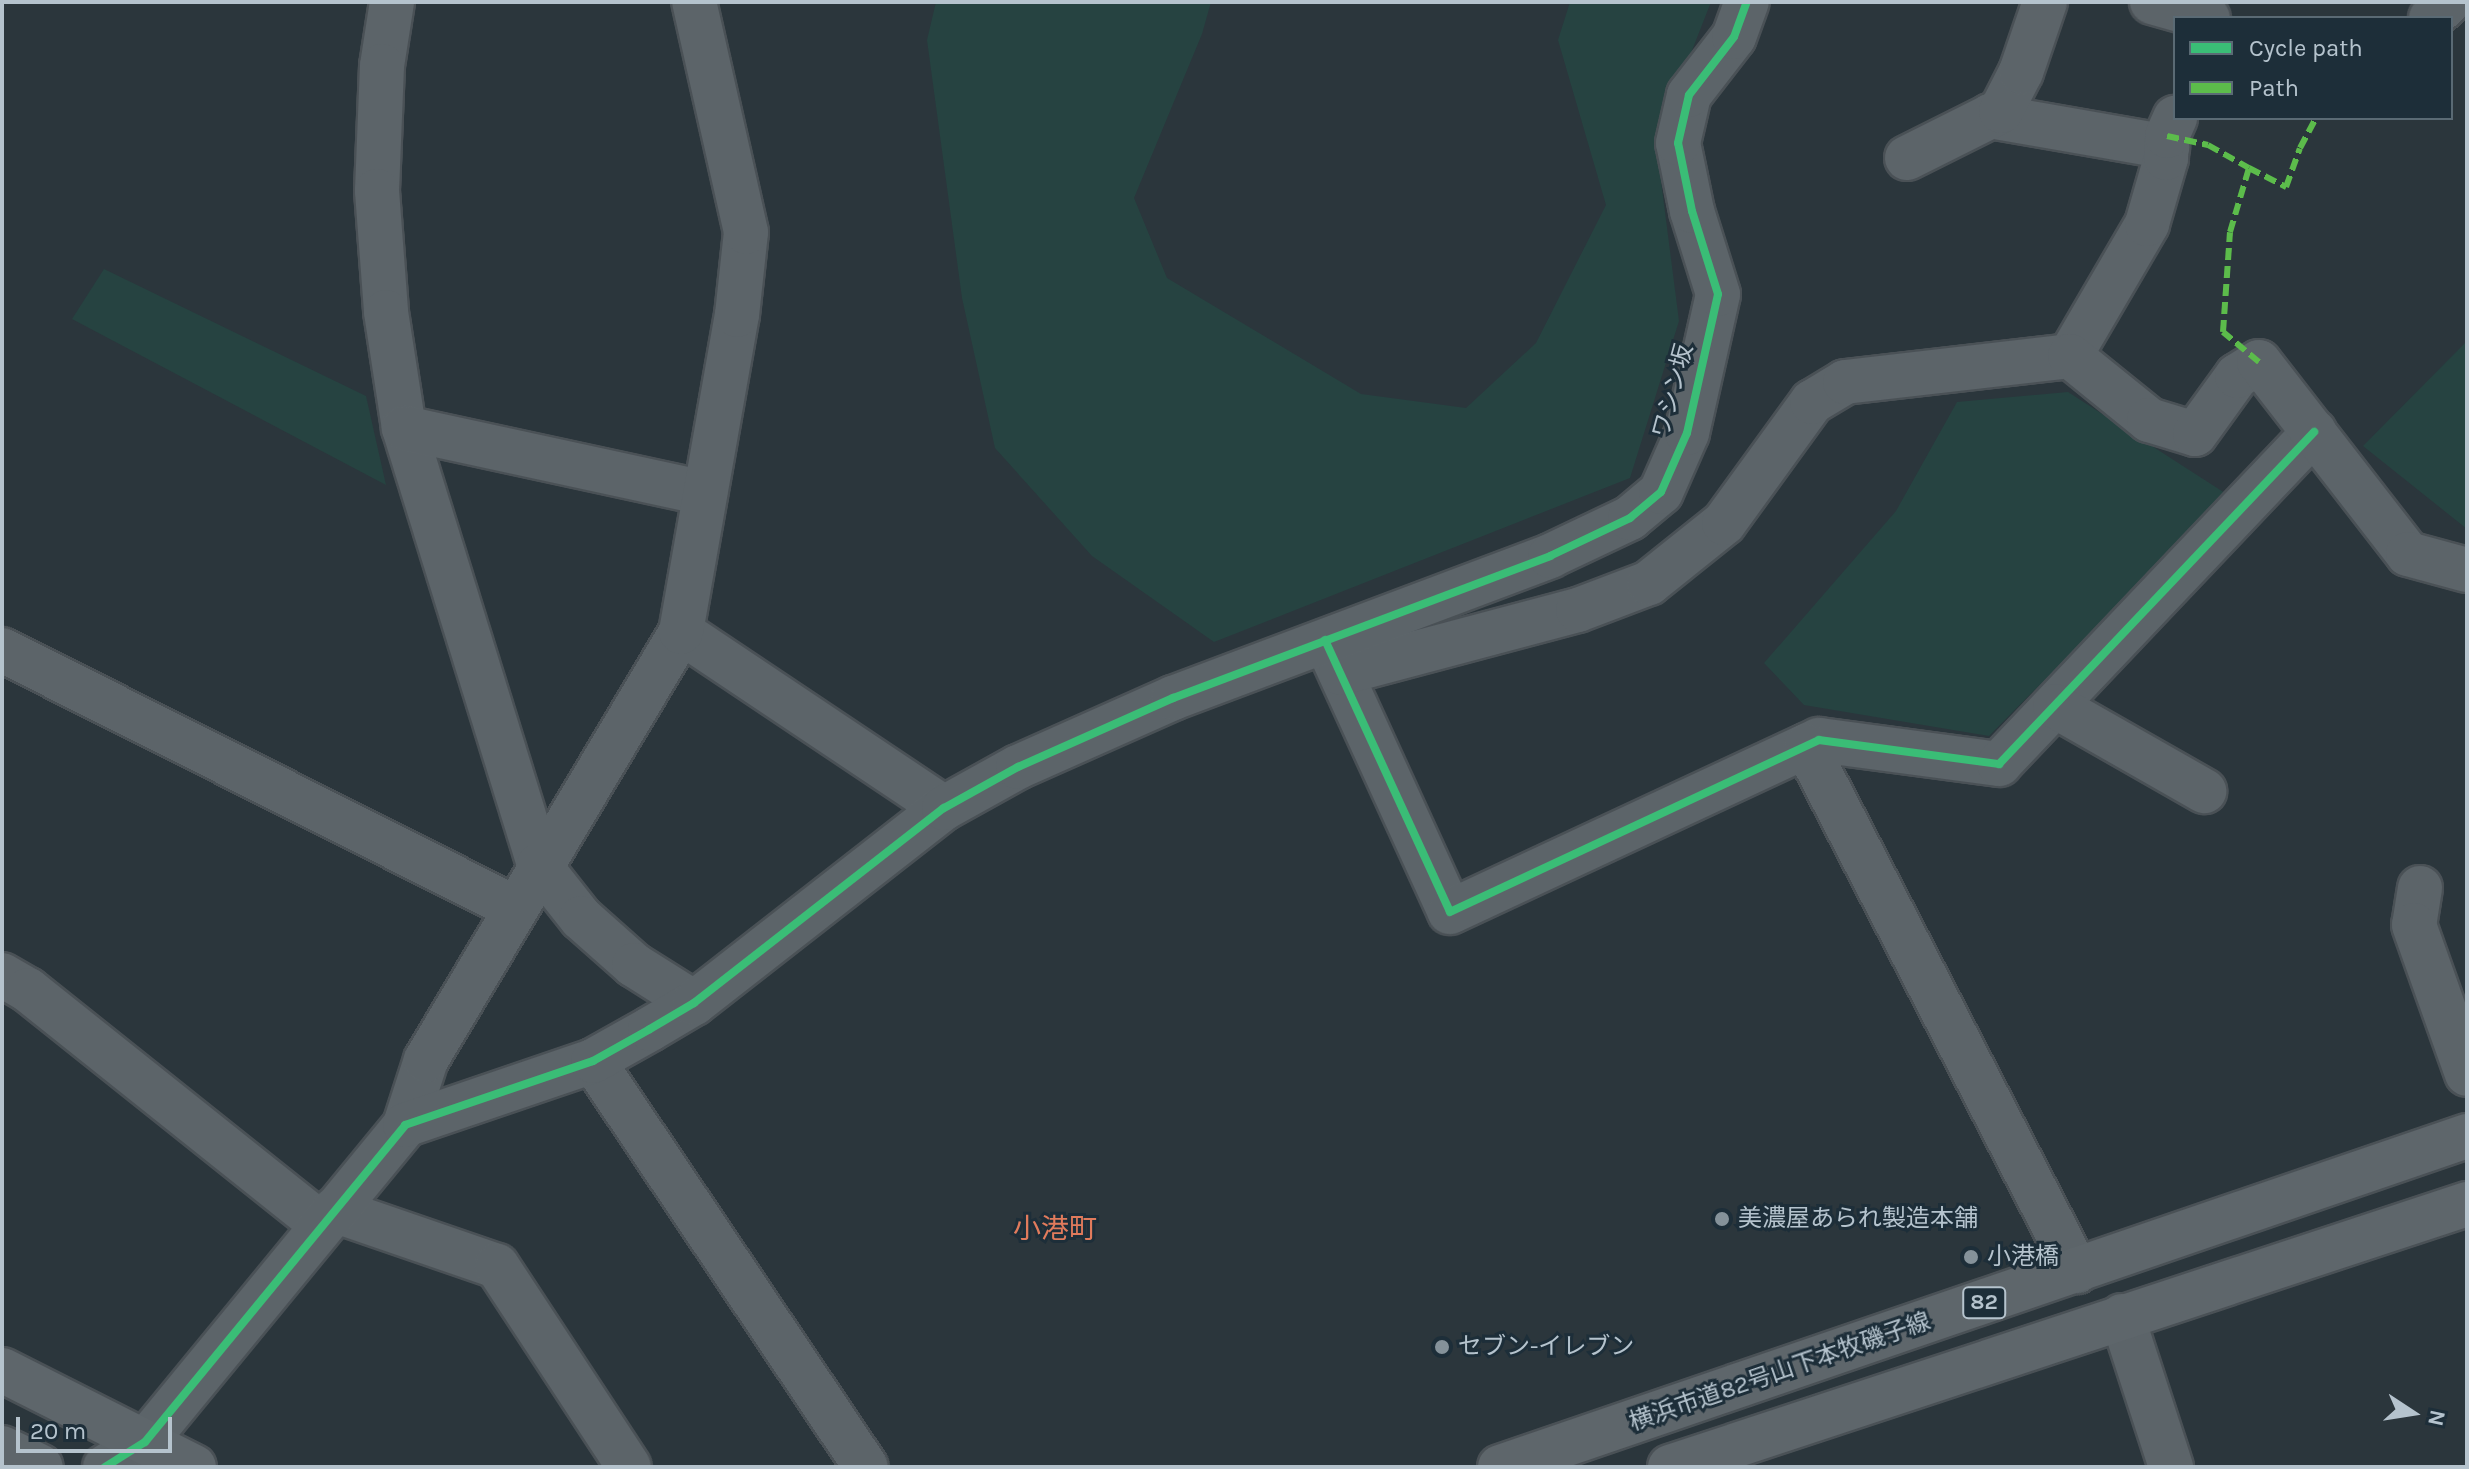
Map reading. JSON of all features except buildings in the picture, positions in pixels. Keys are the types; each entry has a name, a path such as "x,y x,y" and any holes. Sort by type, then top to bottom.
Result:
{"main road":[{"name":"横浜市道82号山下本牧磯子線","path":"1500,1467 2467,1136"},
{"name":"82","path":"1670,1467 2467,1204"},
{"path":"2,1370 194,1467"},
{"path":"2,1448 41,1467"}],"street":[{"path":"392,2 382,66 377,191 386,312 404,428 539,865 581,918 634,965 694,1003"},
{"path":"105,1467 145,1442 405,1125 426,1060 539,865 681,632 737,315 746,232 694,2"},
{"name":"ワシン坂","path":"1333,657 1630,518 1661,492 1687,433 1718,294 1692,211 1678,143 1689,95 1734,37 1747,2"},
{"path":"1907,158 2001,111 2021,72 2045,2"},
{"path":"2152,2 2201,16"},
{"path":"2433,16 2449,2"},
{"path":"1990,116 2171,132 2147,224 2070,356"},
{"path":"405,1125 593,1061 694,1003 944,808 1018,767 1173,698 1333,657 1578,610 1649,583 1724,523 1812,402 1845,382 2070,356 2149,420 2195,434 2237,376 2259,362 2408,554 2467,570"},
{"path":"404,428 705,493"},
{"path":"1333,657 1450,912 1819,740 1999,764 2314,432"},
{"path":"681,632 944,808"},
{"path":"2,650 515,908"},
{"path":"2055,706 2204,791"},
{"path":"1806,746 2077,1271"},
{"path":"2420,888 2414,925 2467,1074"},
{"path":"2,975 28,990 328,1217 497,1266 629,1467"},
{"path":"593,1061 866,1467"},
{"path":"2122,1316 2171,1467"}],"green space":[{"path":"936,2 1211,2 1202,34 1134,198 1167,278 1361,394 1466,408 1536,343 1606,205 1558,40 1570,2 1711,2 1656,142 1679,321 1630,478 1214,642 1092,556 995,448 962,298 927,40"},
{"path":"104,269 366,396 386,485 72,319"},
{"path":"2467,341 2467,529 2363,446"},
{"path":"2068,392 2228,495 1989,736 1804,705 1764,663 1896,511 1957,402"}],"marked path":[{"path":"2259,362 2223,332 2230,232 2249,168 2286,187 2300,148 2315,120"},
{"path":"2167,136 2208,145 2249,168"}],"cycle path":[{"path":"105,1467 145,1442 405,1125 593,1061 650,1029 694,1003 944,808 1018,767 1173,698 1550,556 1630,518 1661,492 1687,433 1718,294 1692,211 1678,143 1689,95 1734,37 1747,2"},
{"path":"1325,640 1450,912 1819,740 1999,764 2314,432"}],"place":[{"name":"美濃屋あられ製造本舗","path":"1722,1219"},
{"name":"小港橋","path":"1971,1257"},
{"name":"セブン-イレブン","path":"1442,1347"}],"district":[{"name":"小港町","path":"1055,1229"}]}
